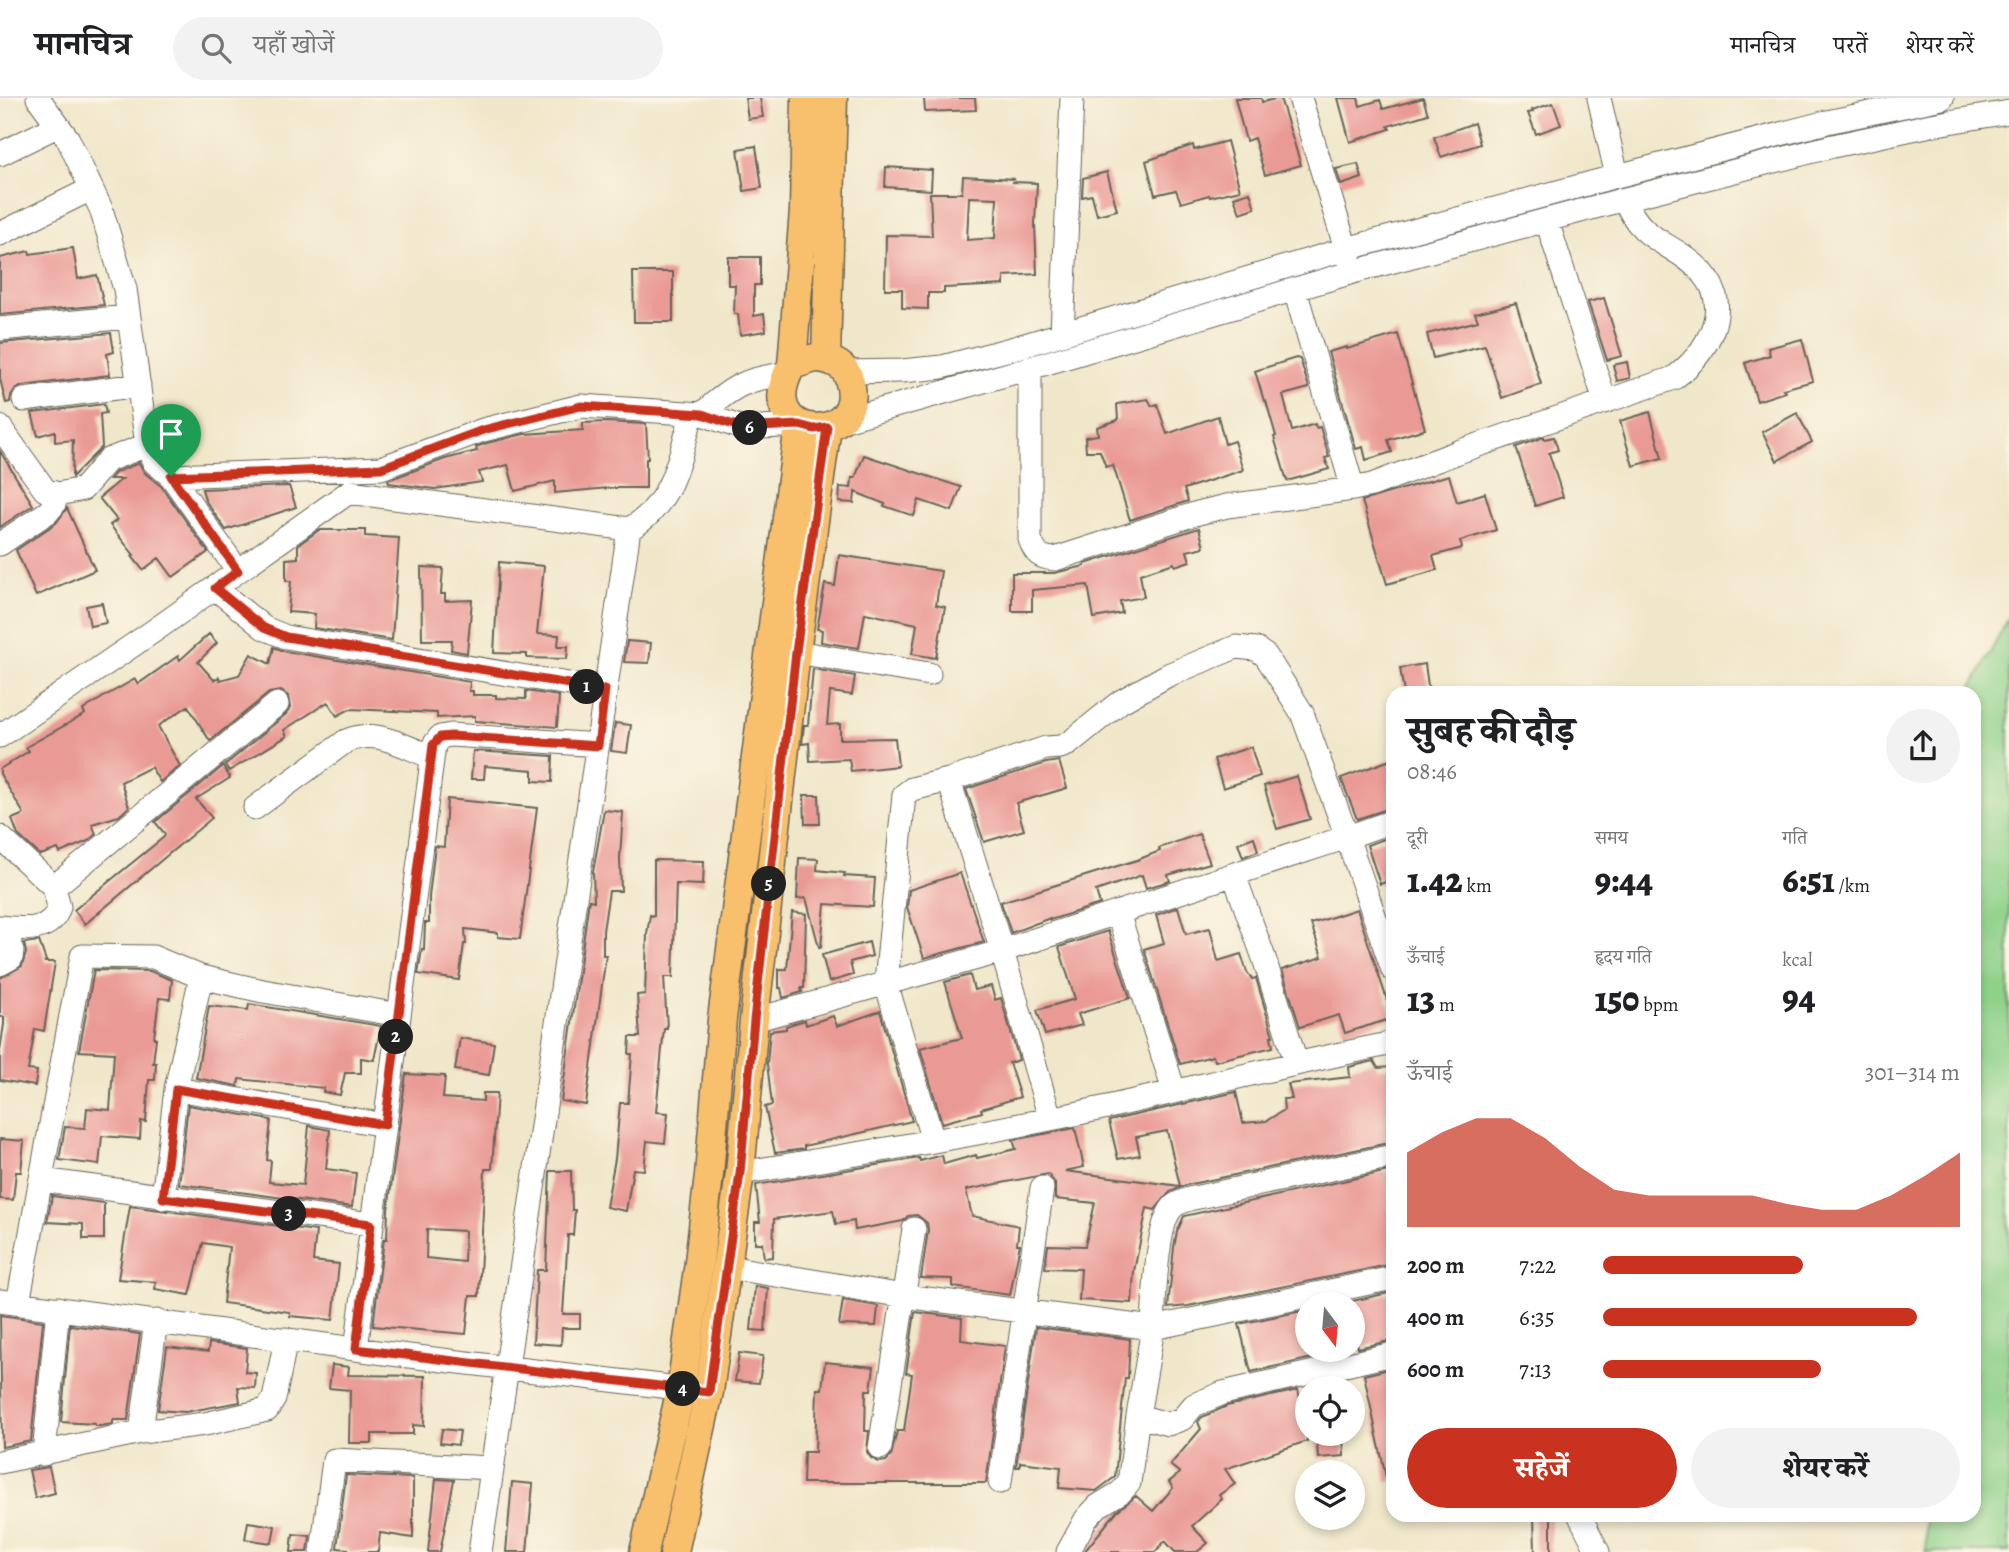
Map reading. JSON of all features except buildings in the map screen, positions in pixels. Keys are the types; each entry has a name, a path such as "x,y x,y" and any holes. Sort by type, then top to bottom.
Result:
{"main road":[{"path":"806,98 804,209 790,370 782,386 781,398 785,410 799,425 814,429 832,425"},
{"path":"674,1552 709,1392 740,1173 754,1020 796,652 832,425 851,402 852,391 836,365 833,98"},
{"path":"790,370 815,358 836,365"},
{"path":"644,1552 681,1389 709,1175 722,1019 799,425"}],"street":[{"path":"38,98 68,139 101,209 121,276 147,444 154,462 171,476 238,571"},
{"path":"1062,334 1072,98"},
{"path":"1300,98 1353,272"},
{"path":"1599,98 1617,176"},
{"path":"836,365 902,371 942,367 1346,249 1617,176 1827,122 1942,98"},
{"path":"832,425 1353,272 1546,220 1833,146 2009,112"},
{"path":"0,153 57,125"},
{"path":"0,234 91,189"},
{"path":"1030,368 1030,539 1034,552 1042,558 1055,559 1227,506 1372,485 1674,378 1688,368 1713,331 1717,315 1708,280 1688,260 1640,228 1631,216 1625,199"},
{"path":"1546,220 1605,401"},
{"path":"1295,290 1353,489"},
{"path":"0,329 128,317"},
{"path":"349,492 629,529 653,512 663,497 675,474 697,414 724,393 757,377 790,370"},
{"path":"24,400 139,385"},
{"path":"0,736 215,588 381,468 483,430 581,406 697,414 742,428 799,425"},
{"path":"4,442 45,490 69,491"},
{"path":"0,544 48,512 69,491 108,460 147,444"},
{"path":"171,476 381,468"},
{"path":"309,471 327,508"},
{"path":"480,1552 629,529"},
{"path":"215,588 264,628 286,637 603,704"},
{"path":"933,1141 886,983 904,795 912,789 949,780 1046,748 1068,744 1120,702 1168,675 1236,647 1256,649 1266,656 1302,713 1386,950"},
{"path":"796,652 929,674"},
{"path":"54,887 276,704"},
{"path":"256,808 346,741 360,736 374,735 432,757"},
{"path":"356,1349 433,745 440,737 451,736 598,746"},
{"path":"949,780 1050,1118"},
{"path":"754,1020 1002,951 1386,823"},
{"path":"0,838 54,887 59,907 52,920 40,927 24,930 3,928 12,951 11,958 0,964"},
{"path":"1234,875 1264,958 1296,1062"},
{"path":"1118,913 1174,1091"},
{"path":"399,1015 262,991 201,977 153,957 82,956 41,1180 9,1302 356,1349 709,1392"},
{"path":"163,1198 176,1089 201,977"},
{"path":"740,1173 933,1141 1050,1118 1386,1044"},
{"path":"176,1089 385,1125"},
{"path":"1068,1552 1086,1519 1098,1506 1121,1492 1129,1483 1153,1328 1154,1282 1164,1219 1174,1206 1189,1199 1386,1157"},
{"path":"41,1180 371,1224"},
{"path":"1000,1482 1042,1188"},
{"path":"880,1448 914,1229"},
{"path":"727,1267 904,1296 1153,1328 1386,1279"},
{"path":"44,1454 58,1308"},
{"path":"141,1432 156,1321"},
{"path":"0,1462 141,1432 205,1424 267,1410 274,1399 286,1339"},
{"path":"1138,1416 1167,1424 1182,1419 1194,1405 1223,1393 1386,1356"},
{"path":"322,1552 334,1460 492,1468"},
{"path":"1583,1522 1598,1552"}],"green space":[{"path":"2009,617 2009,1552 1926,1552 1925,1522 1981,1522 1981,686 1973,686"}],"route":[{"path":"581,406 702,414 742,428 799,425 814,429 827,427 796,652 754,1020 740,1173 709,1392 356,1349 371,1224 163,1198 176,1089 385,1125 433,745 440,737 451,736 598,746 605,690 286,637 264,628 215,588 238,571 171,476 381,468 483,430 581,406"}]}
